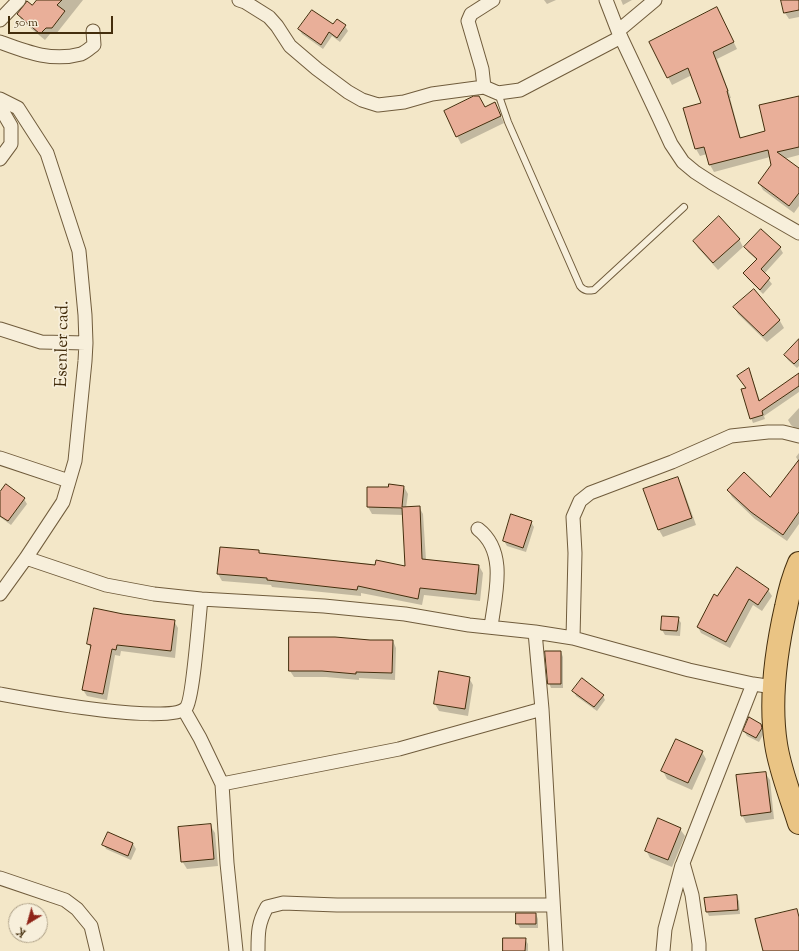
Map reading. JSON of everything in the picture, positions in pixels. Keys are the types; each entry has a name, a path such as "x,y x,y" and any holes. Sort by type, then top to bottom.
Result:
{"highway":[{"path":"799,563 782,622 773,704 776,746 781,768 799,823"}],"street":[{"path":"0,20 19,0"},
{"path":"239,0 245,2 269,17 277,26 290,46 317,69 348,92 362,100 378,105 404,102 432,94 484,87 498,93 520,90 620,34 655,0"},
{"path":"484,87 482,69 468,21 471,14 493,0"},
{"path":"606,0 620,34 668,137 683,162 712,183 799,233"},
{"path":"0,42 49,57 65,56 82,53 94,45 93,31"},
{"name":"Esenler cad.","path":"0,99 18,108 47,152 79,251 86,343 75,461 62,502 26,558 0,594"},
{"path":"0,107 11,126 11,144 0,158"},
{"path":"0,329 41,342 86,343"},
{"path":"573,638 575,553 573,516 580,501 590,493 672,462 731,436 783,432 799,436"},
{"path":"0,458 68,481"},
{"path":"478,529 486,535 493,547 498,566 491,627"},
{"path":"26,558 106,585 154,594 201,599 324,606 406,614 469,625 535,632 573,638 689,670 752,684 774,687"},
{"path":"0,694 94,709 156,715 184,710 187,706 191,690 201,599"},
{"path":"535,632 542,709 556,951"},
{"path":"662,951 665,929 683,863 752,684"},
{"path":"222,784 399,749 542,709"},
{"path":"184,710 200,738 222,784 236,951"},
{"path":"683,863 692,895 699,944 698,951"},
{"path":"0,878 65,900 77,909 91,926 97,951"},
{"path":"258,950 258,931 261,918 268,907 282,903 337,905 553,905"}],"lane":[{"path":"498,93 508,122 580,286 583,289 587,291 594,290 684,207"}],"building":[{"path":"37,0 62,0 57,5 65,11 52,28 46,28 40,34 17,14 27,1 32,5"},
{"path":"781,0 799,0 799,10 784,13"},
{"path":"717,7 734,42 713,52 728,91 740,138 765,131 759,105 799,96 799,147 777,152 799,168 799,193 789,206 758,183 771,165 768,150 709,165 704,147 695,149 683,108 701,103 688,68 667,78 649,42"},
{"path":"312,10 333,24 337,19 346,25 337,38 329,32 321,45 298,29"},
{"path":"474,96 479,96 485,107 495,102 501,116 456,137 444,111"},
{"path":"719,216 740,239 713,263 693,241"},
{"path":"761,229 781,247 761,269 770,278 760,290 743,273 757,259 744,247"},
{"path":"754,289 780,320 763,336 733,307"},
{"path":"799,339 799,359 794,364 784,355"},
{"path":"749,368 759,401 799,373 799,386 762,411 763,415 750,419 741,389 746,388 737,376"},
{"path":"799,460 799,512 783,535 751,512 727,490 744,472 770,497"},
{"path":"678,477 692,518 658,530 643,489"},
{"path":"6,484 25,498 8,521 0,516 0,492"},
{"path":"389,484 404,486 402,507 420,506 422,559 479,565 476,594 420,588 418,599 358,586 357,590 267,580 267,578 217,574 220,547 259,550 259,553 375,565 376,560 405,566 402,508 367,507 367,487 388,487"},
{"path":"511,514 532,521 523,548 503,541"},
{"path":"737,567 769,589 758,605 749,599 726,642 697,627 714,594 717,596"},
{"path":"94,608 123,614 175,620 171,651 117,645 116,650 112,649 103,694 82,690 91,645 87,644"},
{"path":"662,616 679,617 677,631 661,630"},
{"path":"289,637 335,637 393,640 392,673 356,672 356,674 322,671 289,671"},
{"path":"545,651 561,651 561,684 548,684"},
{"path":"439,671 470,677 465,709 434,704"},
{"path":"582,678 604,695 594,707 572,691"},
{"path":"749,717 761,724 762,728 756,738 743,731"},
{"path":"676,739 703,751 688,783 661,771"},
{"path":"766,772 771,812 741,816 736,775"},
{"path":"658,818 681,828 668,860 645,851"},
{"path":"211,824 214,859 181,862 178,827"},
{"path":"108,832 133,843 128,856 102,845"},
{"path":"737,895 738,910 706,912 704,898"},
{"path":"797,909 799,917 799,951 763,951 755,919"},
{"path":"516,913 536,913 536,924 516,924"},
{"path":"503,938 526,938 525,951 503,951"}]}
